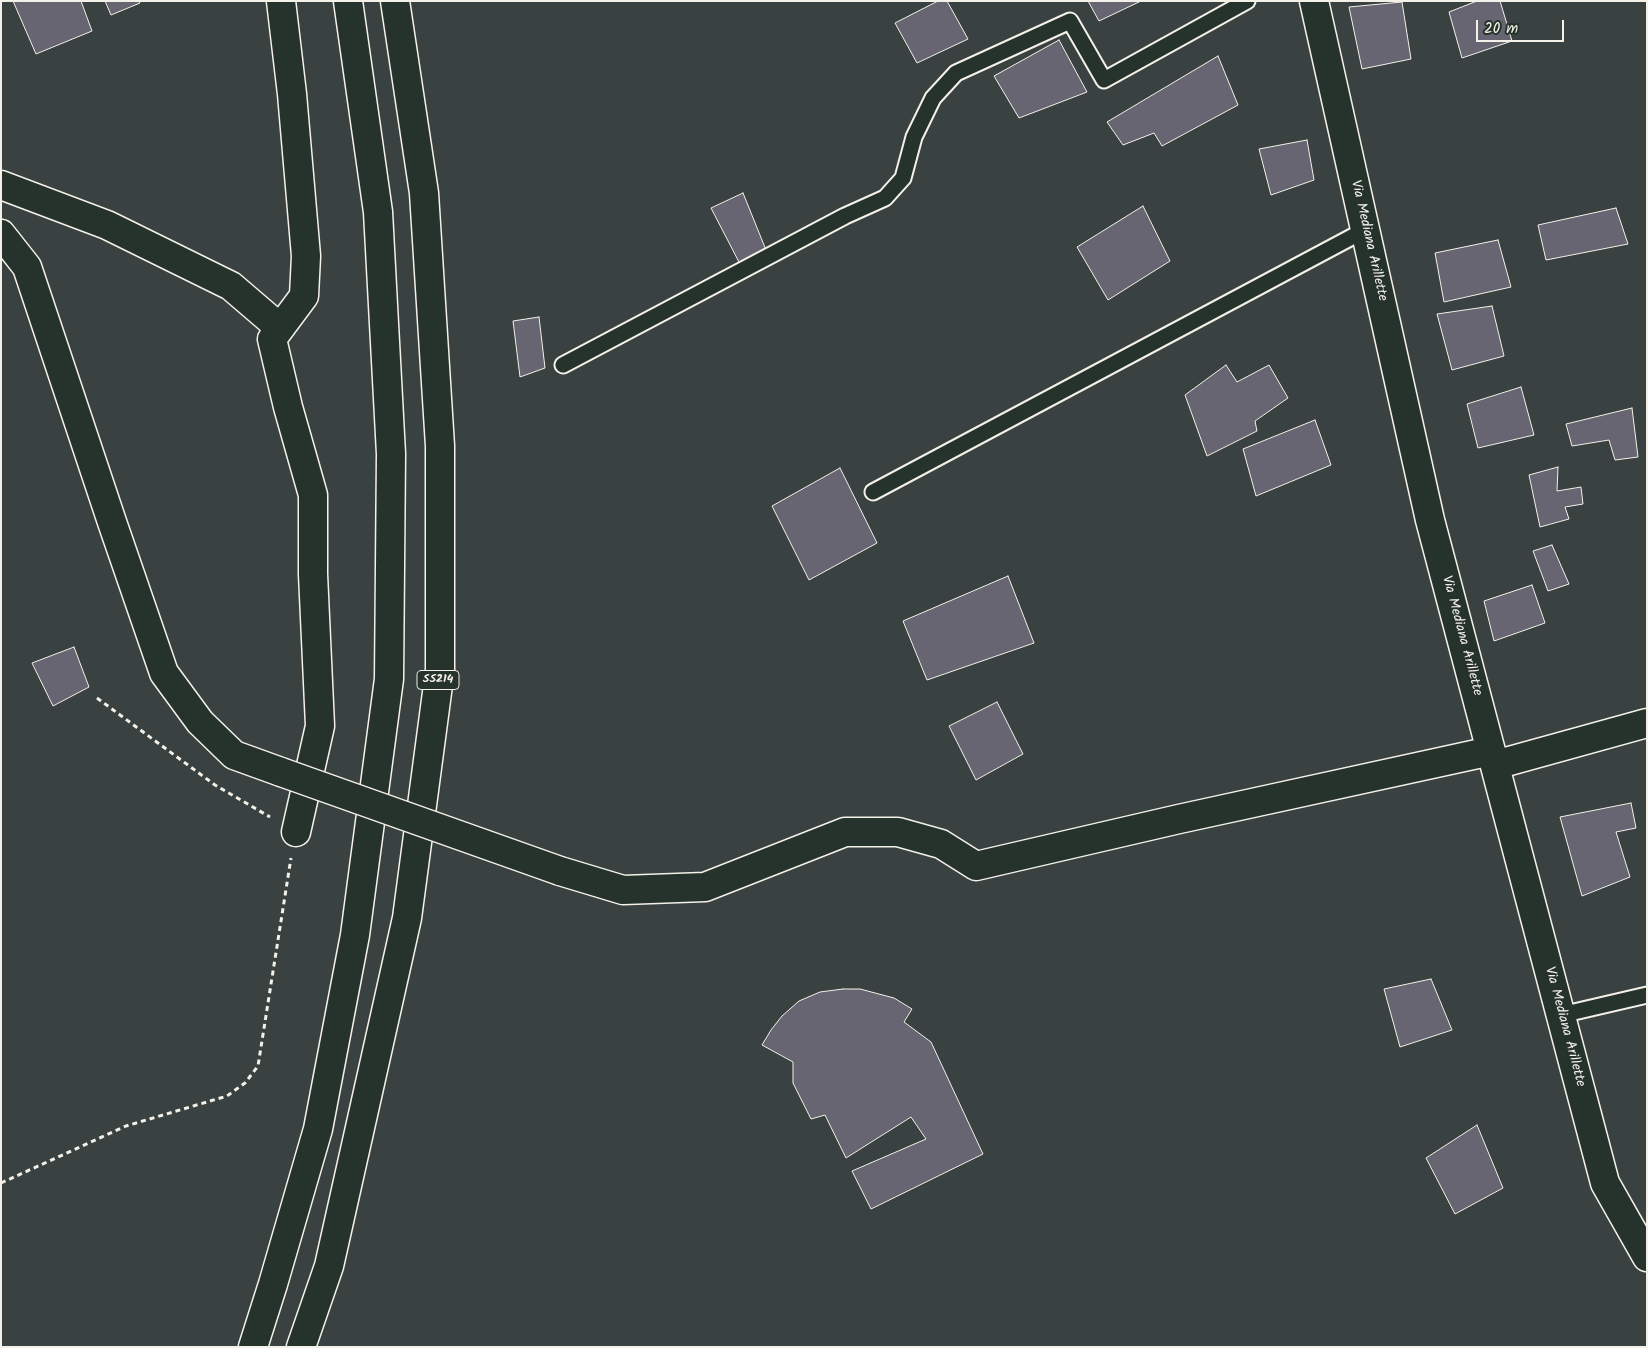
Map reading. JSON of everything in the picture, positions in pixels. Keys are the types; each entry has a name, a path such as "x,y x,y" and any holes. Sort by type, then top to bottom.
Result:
{"main road":[{"path":"282,1 306,256 304,296 272,339 288,408 313,495 313,574 320,726 296,832"},
{"path":"253,1347 318,1129 355,936 389,679 391,454 378,212 348,1"},
{"name":"SS214","path":"301,1347 329,1266 407,918 440,670 440,446 424,193 395,1"},
{"name":"Via Mediana Arillette","path":"1314,1 1430,520 1605,1183 1647,1257"},
{"path":"1,185 107,226 231,286 280,328"},
{"path":"1,234 27,267 164,673 200,722 234,755 560,871 623,890 705,887 845,832 898,832 941,844 976,866 1179,819 1493,758 1647,723"}],"lane":[{"path":"563,365 845,216 884,198 903,178 914,136 933,98 956,73 1070,21 1104,80 1247,1"},
{"path":"873,492 1365,230"},
{"path":"1561,1015 1647,995"}],"path":[{"path":"1,1183 126,1126 227,1096 245,1083 258,1066 296,832 216,785 97,698"}],"building":[{"path":"13,1 81,1 92,31 36,54"},
{"path":"105,1 139,1 140,3 111,15"},
{"path":"938,1 947,1 968,39 917,63 895,23"},
{"path":"1088,1 1141,1 1099,21"},
{"path":"1477,1 1500,1 1512,41 1462,58 1449,12"},
{"path":"1402,2 1411,59 1362,69 1349,7"},
{"path":"1059,40 1087,92 1019,118 994,76"},
{"path":"1218,56 1238,105 1162,146 1154,133 1123,145 1107,122"},
{"path":"1307,140 1314,180 1271,195 1259,149"},
{"path":"743,193 766,250 740,264 711,208"},
{"path":"1143,206 1170,261 1108,300 1077,247"},
{"path":"1616,208 1628,244 1546,260 1538,225"},
{"path":"1498,240 1511,287 1444,302 1435,253"},
{"path":"1492,306 1504,356 1452,370 1437,314"},
{"path":"539,317 545,368 520,377 513,321"},
{"path":"1226,365 1237,382 1269,365 1288,398 1255,421 1257,431 1207,456 1185,395"},
{"path":"1521,387 1534,435 1478,448 1467,404"},
{"path":"1632,408 1638,457 1615,460 1609,440 1572,446 1566,424"},
{"path":"1315,420 1331,465 1256,496 1243,449"},
{"path":"1558,467 1557,491 1581,487 1583,504 1565,507 1569,519 1540,527 1529,475"},
{"path":"840,468 877,543 809,580 772,506"},
{"path":"1552,545 1569,584 1548,591 1533,551"},
{"path":"1008,576 1034,643 927,680 903,621"},
{"path":"1532,585 1545,623 1494,641 1484,601"},
{"path":"74,647 89,687 53,706 32,663"},
{"path":"997,702 1023,754 976,780 949,726"},
{"path":"1631,803 1636,828 1616,832 1630,877 1582,896 1560,817"},
{"path":"1431,979 1452,1030 1400,1047 1384,989"},
{"path":"860,989 894,998 912,1009 904,1022 931,1042 983,1154 871,1209 852,1171 926,1139 911,1117 846,1158 825,1115 811,1119 793,1083 793,1062 762,1045 782,1016 799,1001 820,992"},
{"path":"1477,1125 1503,1188 1455,1214 1426,1158"}]}
